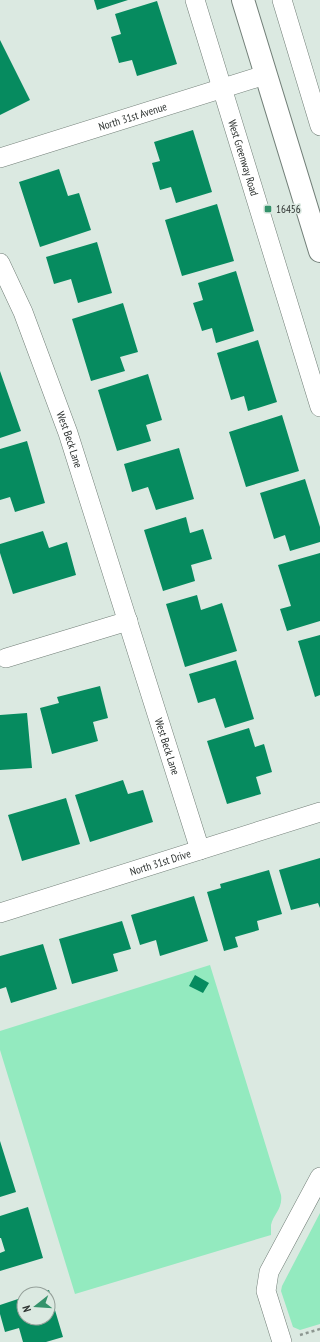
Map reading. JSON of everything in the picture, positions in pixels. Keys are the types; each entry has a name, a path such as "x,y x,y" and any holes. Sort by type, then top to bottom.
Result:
{"main road":[{"path":"243,0 320,252"}],"street":[{"name":"West Greenway Road","path":"195,0 320,407"},
{"path":"282,0 320,126"},
{"name":"North 31st Avenue","path":"0,158 265,75"},
{"name":"West Beck Lane","path":"0,263 23,312 58,405 200,850"},
{"path":"6,658 128,621"},
{"name":"North 31st Drive","path":"0,913 320,812"},
{"path":"282,1342 266,1291 269,1272 320,1177"}],"green space":[{"path":"210,965 281,1195 281,1204 271,1225 271,1235 75,1294 0,1050 0,1031"},
{"path":"320,1213 320,1324 300,1330 293,1327 281,1291 282,1286"}],"building":[{"path":"94,0 128,0 97,10"},
{"path":"157,1 177,64 137,76 132,60 119,63 111,37 121,34 115,14"},
{"path":"0,40 30,100 0,115"},
{"path":"193,130 212,192 176,203 171,187 160,190 152,163 160,161 154,142"},
{"path":"59,169 68,196 79,193 91,230 40,247 19,182"},
{"path":"217,204 234,261 182,276 165,220"},
{"path":"97,242 112,293 78,303 71,279 54,284 46,257"},
{"path":"236,271 254,331 216,343 212,328 202,331 193,303 203,300 198,283"},
{"path":"123,303 138,352 120,357 125,371 91,381 72,319"},
{"path":"258,340 277,402 248,411 244,396 231,400 217,353"},
{"path":"0,371 21,431 0,438"},
{"path":"148,374 162,420 146,425 151,441 117,451 98,390"},
{"path":"282,415 299,471 246,487 229,432"},
{"path":"27,441 45,503 15,512 10,497 0,500 0,449"},
{"path":"179,448 194,499 156,510 148,487 132,492 124,464"},
{"path":"305,479 320,527 320,542 290,551 285,535 274,539 260,493"},
{"path":"186,517 190,533 203,529 212,559 191,565 195,581 163,591 144,530"},
{"path":"43,531 49,548 67,542 76,575 13,594 0,553 0,544"},
{"path":"320,553 320,621 287,631 280,609 291,606 278,565"},
{"path":"197,595 201,610 222,603 237,651 185,667 166,604"},
{"path":"320,635 320,695 315,697 298,641"},
{"path":"236,660 254,719 225,728 215,698 198,703 189,674"},
{"path":"100,686 108,718 93,722 98,741 52,754 40,708 59,703 57,697"},
{"path":"27,713 32,768 0,770 0,715"},
{"path":"249,728 255,747 264,744 272,772 256,777 261,794 227,804 207,741"},
{"path":"123,780 128,794 143,790 153,822 90,842 75,795"},
{"path":"66,798 80,844 22,861 8,815"},
{"path":"320,858 320,908 318,903 291,910 279,870"},
{"path":"269,870 282,914 257,921 259,930 235,937 238,947 224,951 207,892 221,888 220,884"},
{"path":"194,896 208,941 160,956 156,940 140,945 131,915"},
{"path":"122,921 131,949 113,954 118,971 72,984 59,939"},
{"path":"43,944 57,989 11,1003 6,987 0,989 0,956"},
{"path":"195,975 209,983 203,993 189,986"},
{"path":"0,1141 16,1192 0,1197"},
{"path":"28,1207 43,1258 0,1271 0,1253 5,1251 0,1238 0,1216"},
{"path":"16,1300 16,1326 56,1326 56,1314 63,1337 46,1342 23,1342 19,1328 5,1332 0,1314 0,1305"}],"place":[{"name":"16456","path":"268,209"}]}
